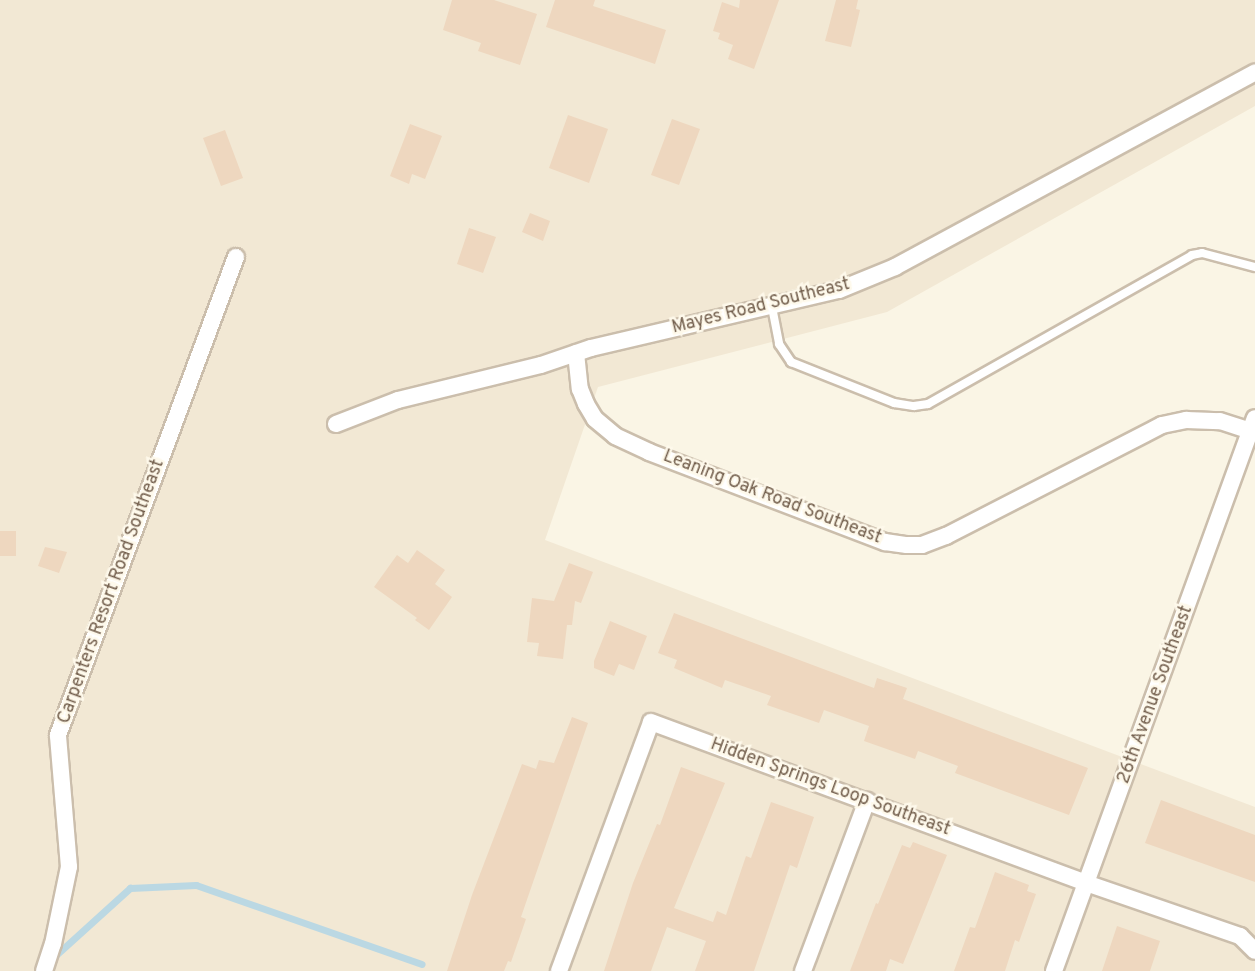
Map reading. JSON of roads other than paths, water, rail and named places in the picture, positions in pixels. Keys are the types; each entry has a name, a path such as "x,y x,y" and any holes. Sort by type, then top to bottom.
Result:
{"street":[{"name":"Mayes Road Southeast","path":"336,424 398,400 541,365 576,353 839,290 895,267 1255,72"},
{"name":"Carpenters Resort Road Southeast","path":"44,971 53,944 69,867 58,735 236,258"},
{"name":"Leaning Oak Road Southeast","path":"576,353 580,389 586,404 595,419 615,436 649,452 885,542 907,545 922,545 946,536 1162,425 1186,420 1253,425"},
{"name":"26th Avenue Southeast","path":"1054,971 1253,425"},
{"name":"Hidden Springs Loop Southeast","path":"559,971 651,722 1086,883 1240,936 1255,951"},
{"path":"803,971 867,801"}],"lane":[{"path":"772,307 778,344 791,362 894,403 914,406 928,404 1192,255 1202,253 1255,267"}],"waterway":[{"path":"56,955 130,888 196,885 422,964"}]}
